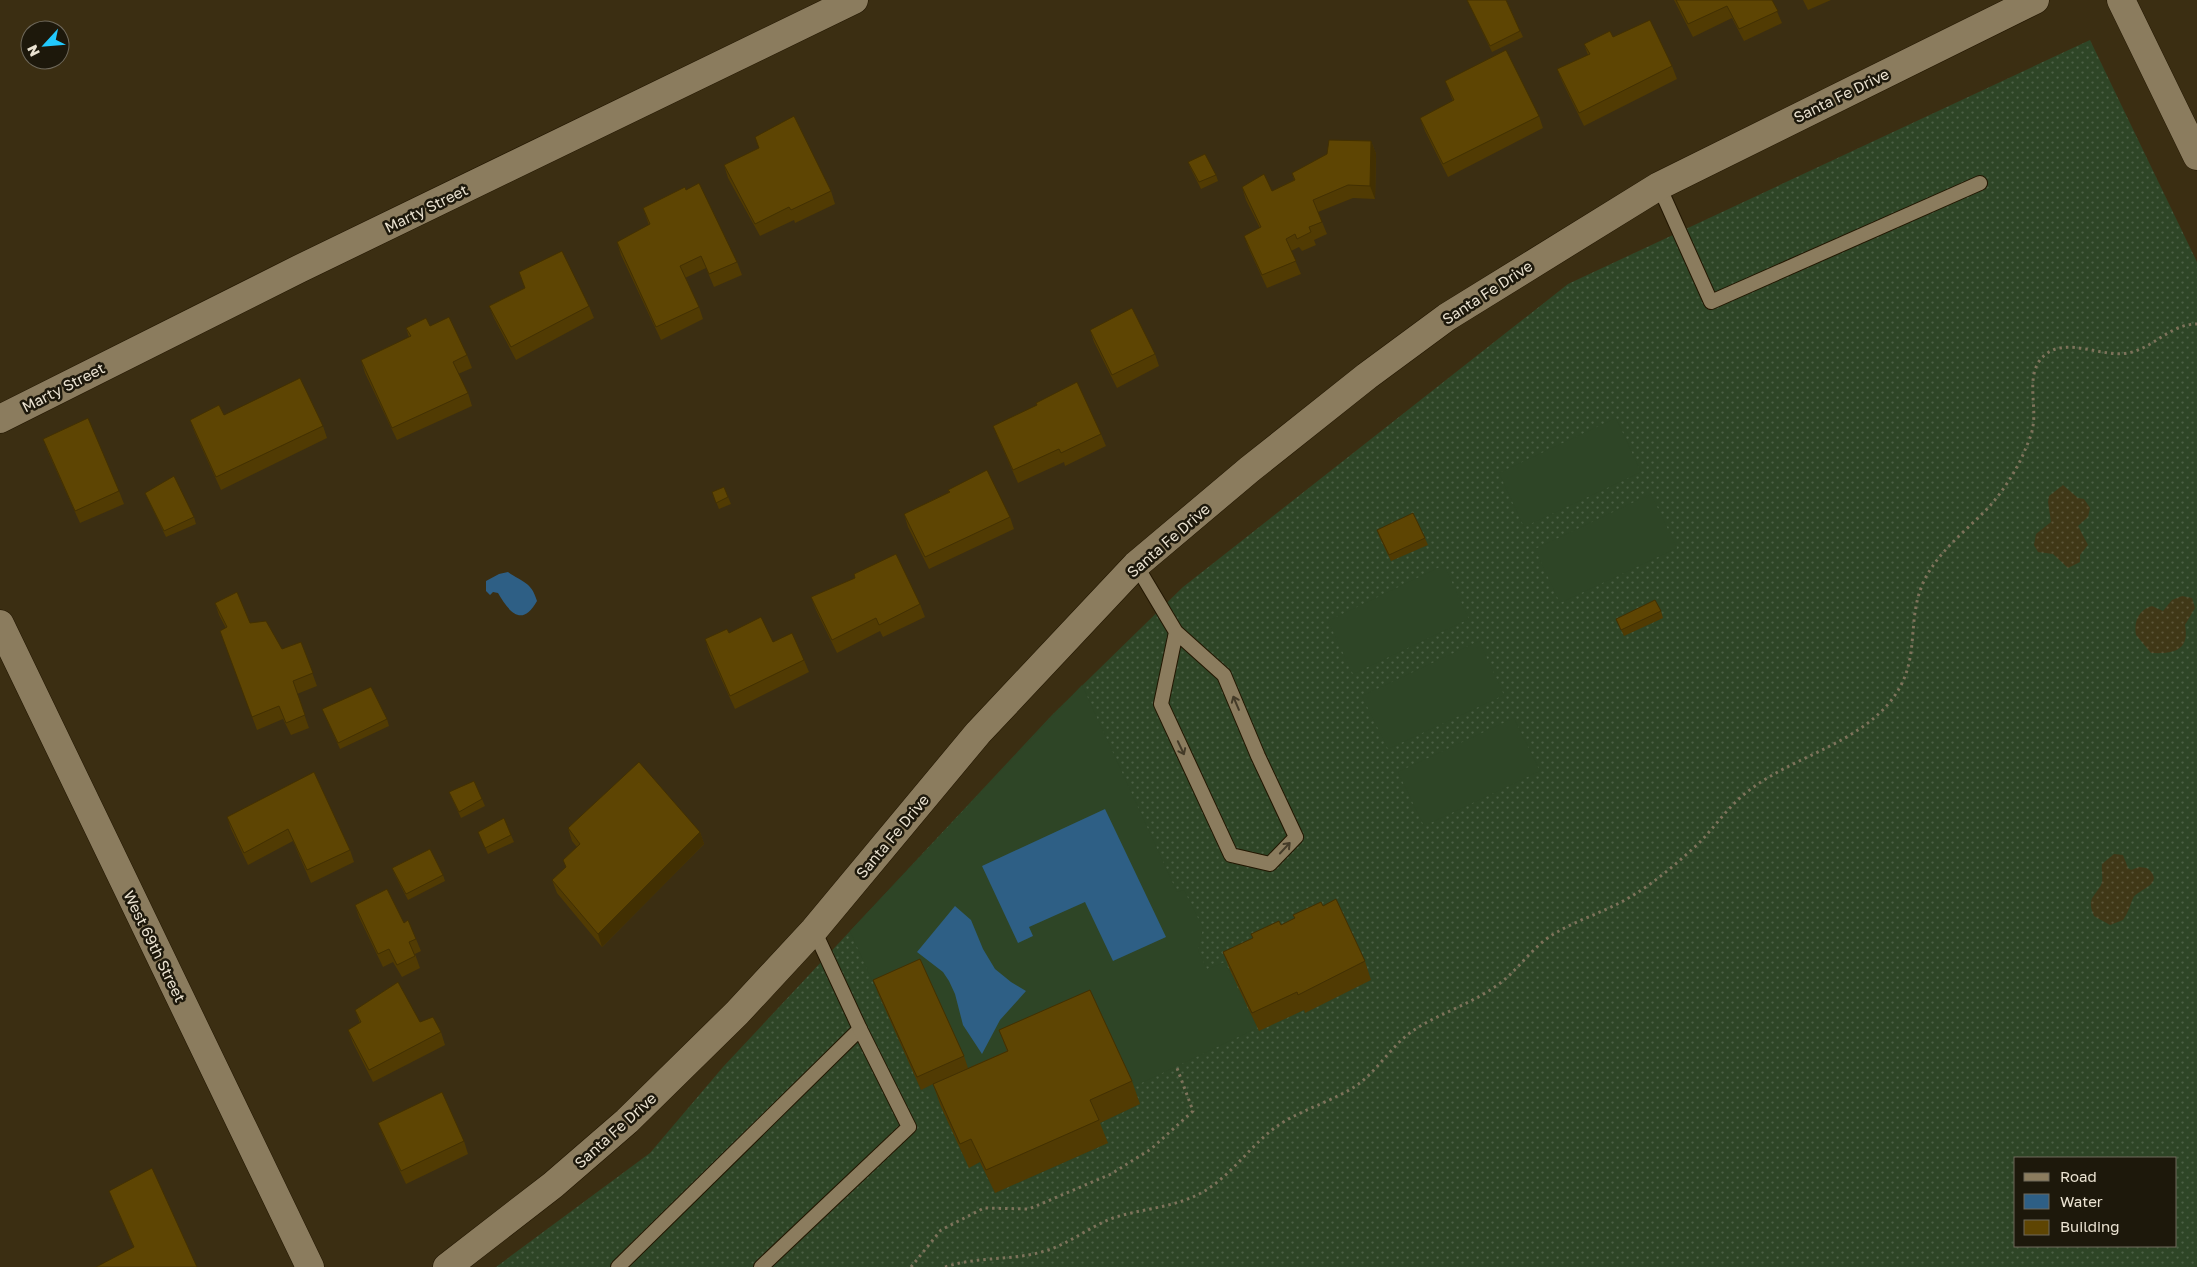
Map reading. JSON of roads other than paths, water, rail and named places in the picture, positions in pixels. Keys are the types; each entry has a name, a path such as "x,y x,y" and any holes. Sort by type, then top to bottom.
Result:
{"street":[{"name":"Marty Street","path":"0,419 299,269 854,0"},
{"name":"Santa Fe Drive","path":"447,1267 553,1185 627,1121 737,1013 814,930 978,733 1136,565 1265,456 1367,376 1447,317 1659,186 2035,0"},
{"path":"2122,0 2197,156"},
{"name":"West 69th Street","path":"0,624 310,1267"}],"lane":[{"path":"1659,186 1711,302 1980,183"},
{"path":"1136,565 1176,632 1224,675 1258,756 1296,836 1270,864 1230,854 1161,704 1176,632"},
{"path":"761,1267 909,1127 860,1029 814,930"},
{"path":"618,1267 860,1029"}],"water":[{"path":"508,572 526,583 535,594 537,601 526,614 516,614 511,611 498,593 493,592 490,595 486,591 486,581 499,574"},
{"path":"1105,809 1166,937 1113,961 1085,902 1029,927 1033,936 1018,943 982,866"},
{"path":"955,906 971,920 983,949 995,969 1026,991 1000,1020 982,1054 963,1025 955,994 949,981 943,972 917,952"}]}
